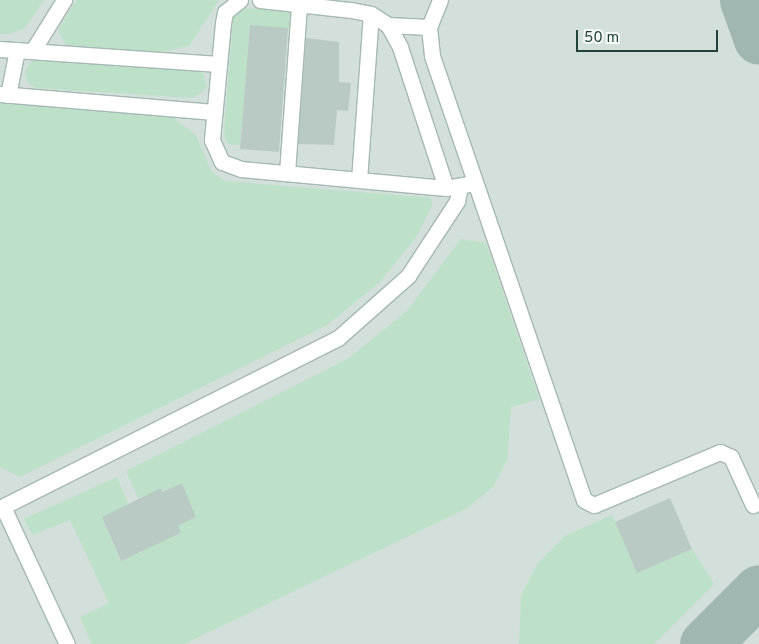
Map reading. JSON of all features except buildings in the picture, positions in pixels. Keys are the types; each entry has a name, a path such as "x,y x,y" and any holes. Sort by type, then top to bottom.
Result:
{"lane":[{"path":"33,50 64,0"},
{"path":"240,0 225,12 218,64 213,148 222,162 287,173 359,180 453,187 475,182"},
{"path":"67,644 1,508 338,338 408,276 457,201 400,47 388,25 371,14 350,5 299,5 260,0"},
{"path":"440,0 430,27 432,56 586,503 594,505 720,452 731,457 753,505"},
{"path":"287,173 299,5"},
{"path":"359,180 371,14"},
{"path":"388,25 430,27"},
{"path":"0,48 218,64"},
{"path":"17,50 4,95 214,112"}],"shaded area":[{"path":"0,0 759,0 759,644 0,644"}],"green space":[{"path":"0,0 44,0 25,28 10,34 0,34"},
{"path":"77,0 219,0 189,46 157,53 66,45 58,30"},
{"path":"242,8 290,11 294,29 250,26 240,145 228,144 224,136 233,18"},
{"path":"41,59 194,70 203,73 207,88 193,98 36,88 27,82 25,72 31,62"},
{"path":"0,101 170,115 196,135 212,172 225,181 431,198 432,206 417,236 380,282 327,325 20,477 0,467"},
{"path":"461,239 486,243 539,399 511,407 507,460 493,487 467,508 184,644 92,644 80,617 109,603 70,520 32,535 24,519 117,477 129,506 102,517 120,561 142,552 138,541 165,540 181,534 178,526 196,517 182,484 138,498 126,471 349,358 407,311"},
{"path":"612,515 637,573 692,549 714,584 654,644 519,644 521,596 538,563 565,536"}],"taxiway":[{"path":"745,0 759,39"},
{"path":"705,644 759,590"}]}
